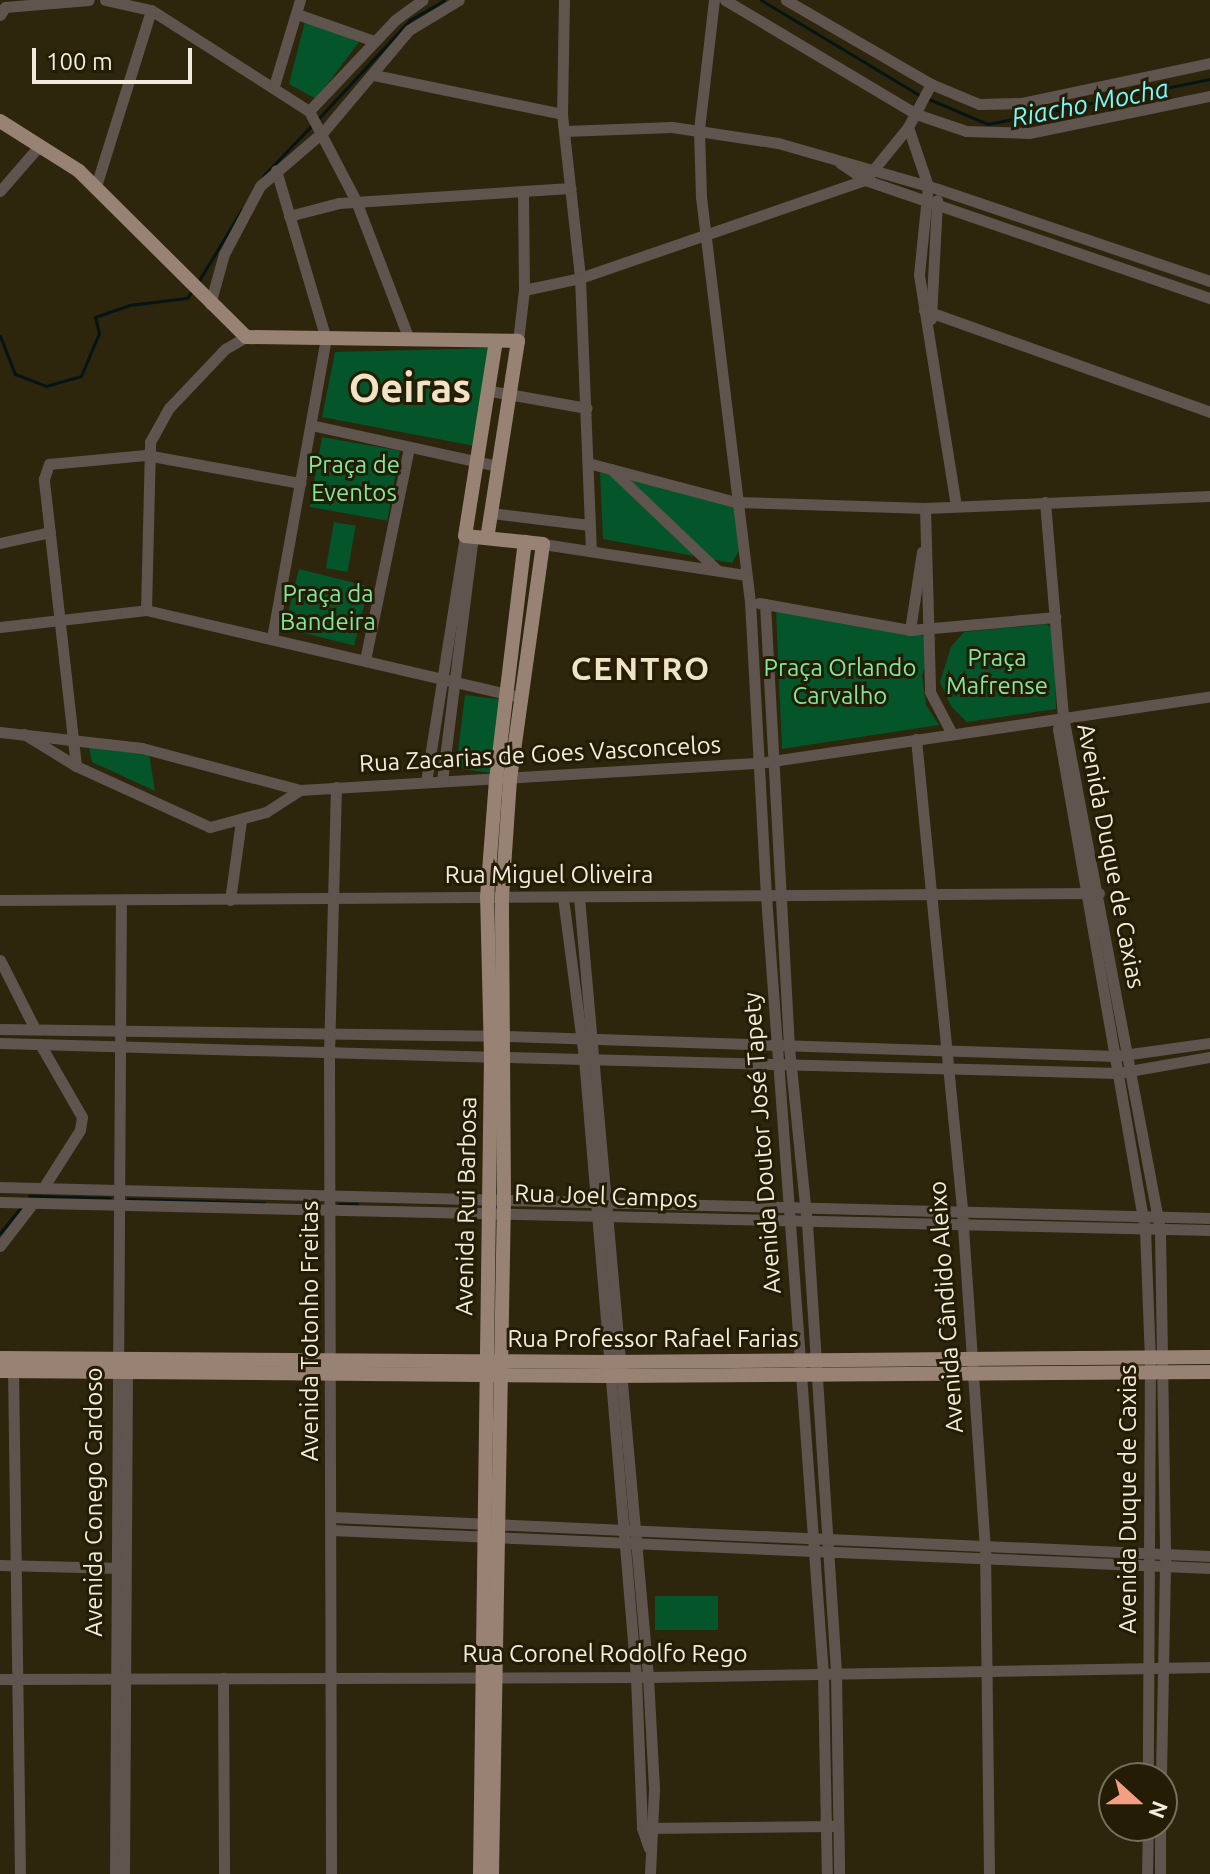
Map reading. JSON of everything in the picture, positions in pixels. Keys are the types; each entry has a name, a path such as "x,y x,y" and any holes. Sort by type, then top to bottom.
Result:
{"main road":[{"path":"0,121 40,145 96,186 246,337 518,341 491,513 473,534"},
{"path":"473,534 479,462 496,341"},
{"path":"473,534 543,544"},
{"name":"Avenida Rui Barbosa","path":"515,696 525,542"},
{"name":"Avenida Rui Barbosa","path":"492,1368 504,1199 494,897 503,779 543,544"},
{"name":"Avenida Rui Barbosa","path":"480,1874 486,1832 492,1368 487,1207 498,1057"},
{"name":"Rua Professor Rafael Farias","path":"7,1364 333,1374 492,1368 1157,1365 1210,1357"},
{"name":"Rua Professor Rafael Farias","path":"121,1366 331,1359 492,1368"},
{"name":"Rua Professor Rafael Farias","path":"1157,1365 1210,1372"},
{"name":"Avenida Rui Barbosa","path":"486,1832 492,1874"}],"street":[{"path":"2,9 89,0"},
{"path":"105,0 151,10 274,86 311,113 323,129 356,201 409,339"},
{"path":"274,86 300,0"},
{"path":"311,113 374,41 423,0"},
{"path":"207,301 237,224 276,170 323,129 374,75 409,30 459,0"},
{"path":"564,0 562,114 580,278 591,551"},
{"name":"Avenida Doutor José Tapety","path":"714,0 699,130 703,234 750,601 766,896 783,1046 792,1068 807,1223 812,1539 832,1826 839,1874"},
{"path":"725,0 917,112 966,131 1000,136 1210,96"},
{"path":"786,0 930,86 965,100 1007,106 1210,63"},
{"path":"96,186 151,10"},
{"path":"297,14 374,41"},
{"path":"374,75 562,114"},
{"path":"524,290 580,278 865,180 908,127 930,86"},
{"path":"908,127 933,187 918,264 928,311 956,506"},
{"path":"564,131 699,130 778,143 839,163 874,169 933,187 1210,281"},
{"path":"0,191 40,145"},
{"path":"839,163 865,180 1210,298"},
{"path":"272,638 326,339 276,170"},
{"path":"289,216 356,201 571,188"},
{"path":"518,341 524,290 523,191"},
{"path":"1128,270 1132,255"},
{"path":"928,311 1210,412"},
{"path":"146,610 146,455 169,408 225,349 246,337"},
{"path":"491,391 586,408"},
{"path":"311,425 497,466"},
{"path":"365,660 409,447"},
{"path":"76,766 44,479 49,464 146,455 300,483"},
{"path":"588,463 736,502 925,508 1210,496"},
{"path":"610,468 717,571"},
{"path":"1045,502 1063,716"},
{"path":"925,508 931,629 930,692 951,732"},
{"path":"491,513 589,525"},
{"path":"910,630 926,528"},
{"path":"0,543 50,532"},
{"path":"426,782 442,680 473,534"},
{"path":"442,781 473,534"},
{"path":"543,544 745,575"},
{"path":"750,601 910,630 1055,617"},
{"name":"Avenida Doutor José Tapety","path":"765,604 781,896 783,1046 779,1068 791,1224 826,1540 836,1674 832,1826 827,1874"},
{"path":"0,627 61,617 146,610 515,696"},
{"name":"Rua Zacarias de Goes Vasconcelos","path":"0,732 74,737 142,748 300,790 759,763 951,732 1210,696"},
{"name":"Avenida Duque de Caxias","path":"1063,716 1058,729 1084,893 1159,1224 1149,1554 1148,1762"},
{"name":"Avenida Duque de Caxias","path":"1063,716 1099,893 1120,1056"},
{"path":"22,733 76,766 195,824 224,827 300,790"},
{"name":"Avenida Cândido Aleixo","path":"916,739 963,1218 973,1367 985,1554 989,1874"},
{"name":"Avenida Totonho Freitas","path":"331,1874 333,1374 329,1054 337,899 336,787"},
{"path":"230,900 241,821"},
{"name":"Rua Miguel Oliveira","path":"0,900 1099,893"},
{"path":"579,897 642,1677 650,1874"},
{"path":"563,898 588,1038"},
{"name":"Avenida Conego Cardoso","path":"121,900 120,1568 124,1874"},
{"path":"0,960 35,1029"},
{"path":"0,1029 588,1038 1120,1056 1210,1043"},
{"path":"0,1043 329,1054 590,1058 779,1068 948,1071 1123,1072 1210,1057"},
{"path":"40,1044 82,1117 43,1188"},
{"name":"Avenida Duque de Caxias","path":"1123,1072 1144,1224 1157,1365 1164,1561 1161,1762"},
{"name":"Rua Joel Campos","path":"0,1187 332,1192 487,1207 503,1215 791,1224 963,1218"},
{"path":"14,1203 18,1188"},
{"name":"Rua Joel Campos","path":"0,1202 332,1213 487,1207 504,1199 791,1205 963,1218 1144,1224 1210,1218"},
{"path":"0,1246 33,1203"},
{"name":"Rua Joel Campos","path":"1159,1224 1210,1230"},
{"path":"7,1364 15,1567 20,1874"},
{"path":"332,1517 813,1554 1149,1554 1164,1561 1210,1568"},
{"path":"331,1530 630,1527 1150,1567 1164,1561 1210,1556"},
{"path":"0,1565 120,1568"},
{"name":"Rua Coronel Rodolfo Rego","path":"0,1679 642,1677 985,1668 1210,1667"},
{"path":"223,1678 224,1874"},
{"name":"Avenida Conego Cardoso","path":"115,1874 121,1679"},
{"path":"648,1828 832,1826"},
{"path":"1147,1874 1148,1842"},
{"path":"1160,1842 1160,1874"}],"green space":[{"path":"305,21 359,42 316,99 289,84"},
{"path":"491,348 480,447 322,417 335,352"},
{"name":"Praça de Eventos","path":"322,437 400,451 387,521 310,507"},
{"path":"600,472 738,508 741,547 732,563 603,539"},
{"path":"334,522 356,526 348,572 326,568"},
{"name":"Praça da Bandeira","path":"299,569 369,586 354,646 284,628"},
{"name":"Praça Orlando Carvalho","path":"776,610 936,638 922,675 926,705 939,725 782,749"},
{"name":"Praça Mafrense","path":"1047,624 1054,631 1056,709 967,722 951,706 940,682 951,647 964,632"},
{"path":"465,695 506,700 497,773 456,768"},
{"path":"87,738 149,753 155,791 92,762"},
{"path":"655,1596 718,1596 718,1630 655,1630"}],"waterway":[{"path":"318,119 410,20 444,0"},
{"name":"Riacho Mocha","path":"761,0 919,95 988,124 1210,79"},
{"path":"263,176 313,124"},
{"path":"198,282 242,209"},
{"path":"0,336 15,374 46,386 81,376 99,333 95,317 129,305 187,298 192,291"},
{"path":"29,1196 110,1198"},
{"path":"128,1199 264,1203"},
{"path":"339,1204 357,1204"},
{"path":"0,1233 20,1208"}],"district":[{"name":"Oeiras","path":"410,388"},
{"name":"CENTRO","path":"641,668"}]}
